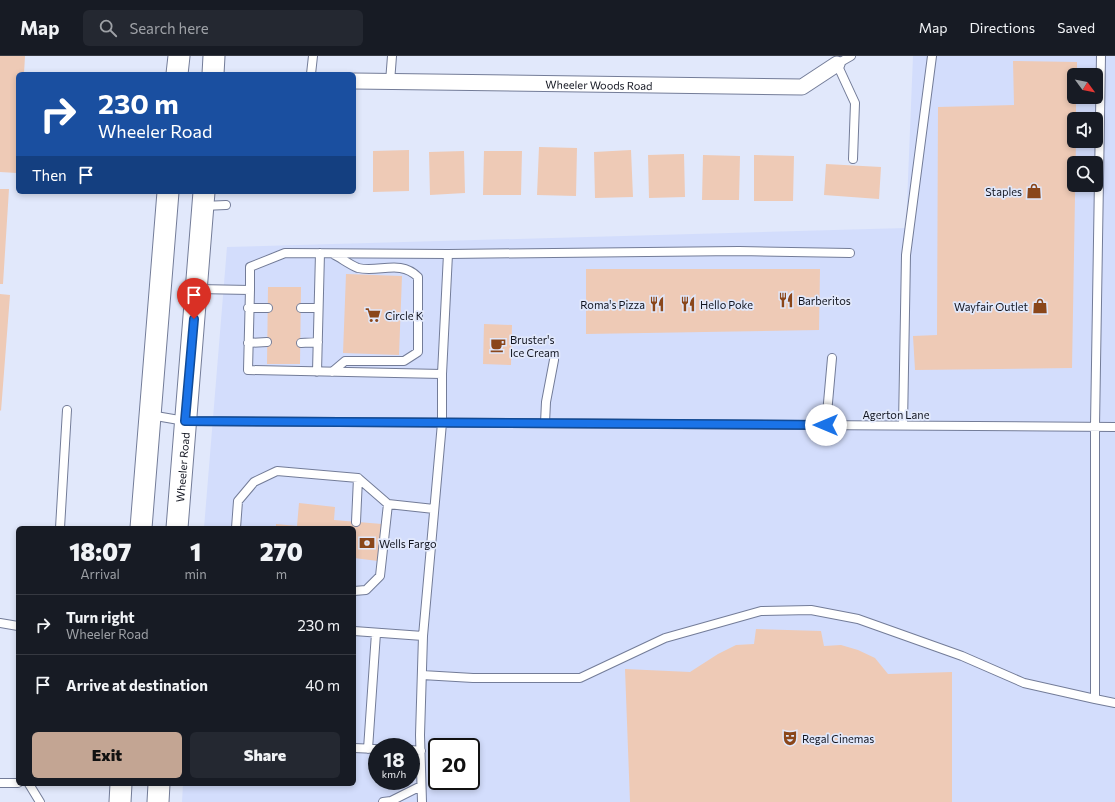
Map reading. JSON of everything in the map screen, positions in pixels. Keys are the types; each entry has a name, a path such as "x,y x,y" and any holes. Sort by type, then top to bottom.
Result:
{"main road":[{"path":"177,72 179,56"},
{"path":"213,72 214,56"},
{"path":"141,526 168,194"},
{"name":"Wheeler Road","path":"177,526 204,199"},
{"path":"120,802 121,786"},
{"path":"158,802 159,786"}],"street":[{"name":"Wheeler Woods Road","path":"356,82 802,86 837,64"}],"lane":[{"path":"311,72 313,56"},
{"path":"390,82 392,56"},
{"path":"851,56 837,64 855,102 853,159"},
{"path":"903,425 906,255 932,56"},
{"path":"1095,699 1095,426 1101,56"},
{"path":"204,199 226,205"},
{"path":"442,374 248,370 248,308 250,267 286,253 320,252 448,254 738,251 850,253"},
{"path":"317,372 320,252"},
{"path":"332,372 345,361 404,361 418,352 418,277 405,268 358,268 333,253"},
{"path":"422,802 421,751 423,636 442,423 442,374 448,254"},
{"path":"196,289 250,290"},
{"path":"248,308 268,308"},
{"path":"300,308 318,308"},
{"path":"248,343 267,342"},
{"path":"301,343 318,342"},
{"path":"826,425 832,358"},
{"path":"545,423 546,402 554,360"},
{"path":"60,526 67,410"},
{"name":"Agerton Lane","path":"150,415 185,421 1115,427"},
{"path":"236,526 238,501 254,482 277,471 358,478 388,504 434,510"},
{"path":"356,522 358,478"},
{"path":"356,591 366,590 380,576 388,504"},
{"path":"422,675 473,678 580,678 665,638 761,611 811,610 858,619 962,656 1024,683 1115,703"},
{"path":"0,623 16,626"},
{"path":"356,631 423,636"},
{"path":"369,738 376,633"},
{"path":"356,748 368,749"},
{"path":"0,783 16,783"},
{"path":"30,786 40,802"},
{"path":"382,802 391,801 422,786"}],"shaded area":[{"path":"913,56 1115,56 1115,802 182,802 183,786 356,786 356,526 204,526 227,247 906,228"}],"building":[{"path":"0,56 25,56 24,72 16,72 16,173 0,172"},
{"path":"1013,61 1077,62 1077,68 1067,68 1067,104 1076,104 1076,112 1067,112 1067,148 1076,148 1076,156 1067,156 1067,192 1075,192 1072,368 915,370 913,336 937,335 938,107 1014,105"},
{"path":"539,147 577,148 576,196 537,195"},
{"path":"409,150 409,191 373,192 373,151"},
{"path":"631,150 633,197 595,198 594,152"},
{"path":"464,151 465,193 430,195 429,152"},
{"path":"484,151 522,151 521,195 483,195"},
{"path":"684,154 685,197 649,198 648,155"},
{"path":"703,155 740,156 739,200 702,200"},
{"path":"754,155 794,156 793,201 754,201"},
{"path":"826,164 881,167 879,199 824,195"},
{"path":"0,189 9,189 3,284 0,284"},
{"path":"586,269 820,269 819,330 586,334"},
{"name":"Circle K","path":"346,274 402,276 399,355 343,353"},
{"path":"268,287 301,287 300,364 267,364"},
{"path":"0,294 10,295 1,411 0,410"},
{"name":"Bruster's Ice Cream","path":"484,324 512,325 511,365 483,364"},
{"name":"Wells Fargo","path":"299,503 335,507 334,520 382,524 378,561 356,558 356,526 297,526"},
{"name":"Wells Fargo","path":"276,524 297,526 276,526"},
{"name":"Regal Cinemas","path":"756,629 821,631 824,646 841,645 858,650 875,658 888,674 952,672 952,802 630,802 625,669 690,672 718,654 736,645 754,644"}],"place":[{"name":"Staples","path":"1034,191"},
{"name":"Barberitos","path":"786,300"},
{"name":"Roma's Pizza","path":"657,304"},
{"name":"Hello Poke","path":"688,304"},
{"name":"Wayfair Outlet","path":"1040,306"},
{"name":"Circle K","path":"373,315"},
{"name":"Bruster's Ice Cream","path":"498,345"},
{"name":"Wells Fargo","path":"367,543"},
{"name":"Regal Cinemas","path":"790,738"}],"route":[{"path":"194,319 185,421 826,425"}]}
